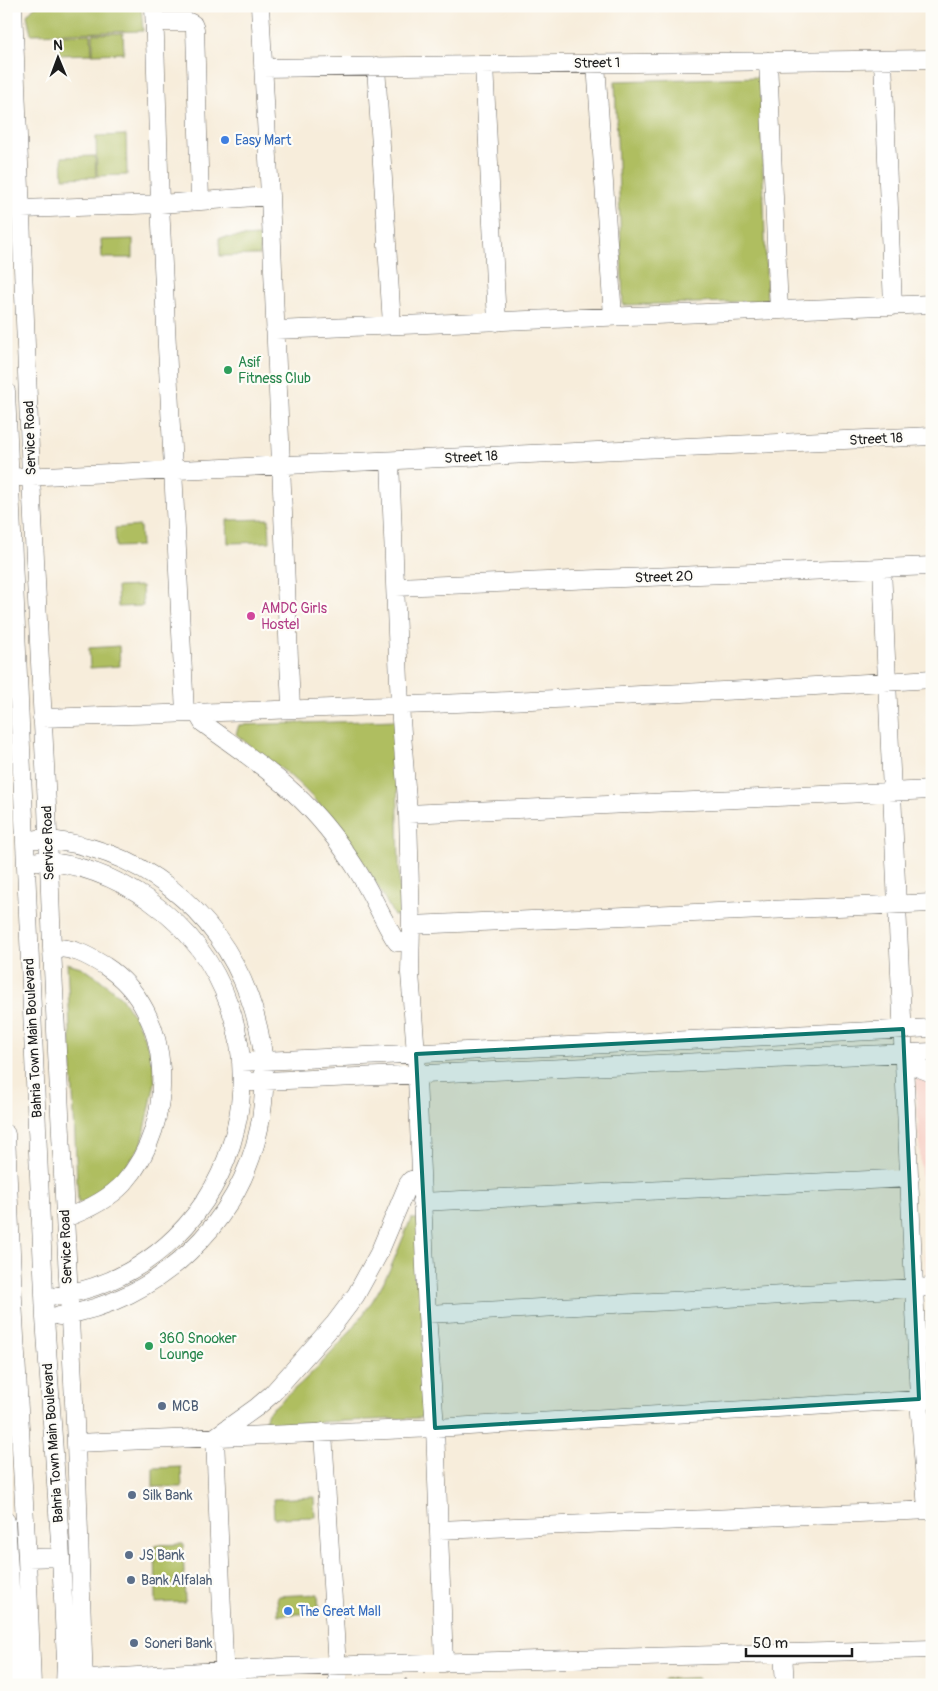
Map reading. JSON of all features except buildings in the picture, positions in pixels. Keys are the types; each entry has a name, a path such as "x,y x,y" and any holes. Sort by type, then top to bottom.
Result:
{"street":[{"name":"Service Road","path":"13,6 52,948 76,1443 84,1682"},
{"path":"260,6 270,196 291,708"},
{"path":"192,713 174,470 160,204 155,14 189,22 193,24 195,29 200,201"},
{"name":"Street 1","path":"263,68 932,59"},
{"path":"883,60 893,306"},
{"path":"768,61 779,310"},
{"path":"596,63 613,317"},
{"path":"484,65 497,322"},
{"path":"376,66 392,326"},
{"path":"22,209 160,204 270,196"},
{"path":"275,330 932,304"},
{"name":"Bahria Town Main Boulevard","path":"6,391 45,1318 61,1557 66,1683"},
{"name":"Street 18","path":"10,477 932,436"},
{"path":"390,461 400,706 408,814 410,973 416,1054 427,1314 435,1428 444,1663"},
{"name":"Street 20","path":"396,588 932,566"},
{"path":"439,1530 929,1510 923,1288 910,1178 882,568"},
{"path":"42,718 291,708 400,706 932,679"},
{"path":"192,713 296,794 325,826 358,870 397,942 410,934 932,902"},
{"path":"408,814 932,790"},
{"path":"26,838 48,839 81,845 128,862 164,884 196,911 222,944 243,980 257,1020 264,1061 261,1118 252,1153 230,1203 208,1233 183,1259 154,1281 138,1290 104,1305 69,1315 45,1318"},
{"path":"26,860 49,861 98,873 128,887 156,905 181,928 202,953 219,982 236,1029 242,1082 239,1116 230,1150 217,1182 198,1212 187,1225 162,1249 133,1269 102,1284 68,1294 45,1298"},
{"path":"52,948 71,949 84,954 114,972 140,1003 157,1039 162,1094 156,1122 144,1154 124,1182 111,1195 84,1211 66,1218"},
{"path":"241,1062 932,1028"},
{"path":"242,1082 932,1052"},
{"path":"904,1053 919,1068 932,1073"},
{"path":"6,1134 10,1321 28,1558 32,1685"},
{"path":"215,1437 272,1394 335,1323 356,1295 379,1253 408,1184 411,1180 420,1178"},
{"path":"421,1202 910,1178"},
{"path":"427,1314 923,1288"},
{"path":"76,1443 435,1428 926,1399"},
{"path":"323,1432 338,1685"},
{"path":"215,1437 225,1678"},
{"path":"6,1521 16,1685"},
{"path":"28,1558 61,1557"},
{"path":"66,1683 225,1678 337,1666 932,1649"},
{"path":"783,1653 785,1685"}],"highlighted area":[{"path":"903,1029 919,1399 435,1428 416,1054"}],"shaded area":[{"path":"932,1064 932,1280 927,1280 915,1065"}],"green space":[{"path":"35,6 141,6 143,31 31,34 27,15"},
{"path":"123,33 124,53 93,54 93,34"},
{"path":"91,34 92,54 59,55 59,35"},
{"path":"760,77 767,301 623,305 615,81"},
{"path":"126,135 127,175 97,176 96,136"},
{"path":"95,156 96,177 63,178 62,157"},
{"path":"260,236 260,255 220,256 219,238"},
{"path":"133,239 133,258 102,258 101,240"},
{"path":"269,519 270,542 228,543 227,520"},
{"path":"140,526 141,546 116,547 115,528"},
{"path":"142,586 143,606 118,607 117,587"},
{"path":"119,646 120,666 90,668 89,648"},
{"path":"396,720 400,915 394,916 360,858 320,805 288,774 236,734 239,725"},
{"path":"67,963 81,967 97,977 121,997 137,1021 152,1056 155,1082 142,1144 117,1179 89,1200 78,1203"},
{"path":"411,1219 419,1219 425,1410 420,1418 267,1423 265,1420 268,1412 332,1353 372,1302 387,1275"},
{"path":"181,1467 182,1487 153,1487 153,1468"},
{"path":"314,1497 315,1517 274,1518 273,1499"},
{"path":"183,1544 185,1602 156,1603 155,1545"},
{"path":"318,1594 319,1613 278,1615 277,1596"},
{"path":"698,1678 698,1685 664,1685 664,1679"}],"place":[{"name":"Easy Mart","path":"225,140"},
{"name":"Asif Fitness Club","path":"228,370"},
{"name":"AMDC Girls Hostel","path":"251,616"},
{"name":"360 Snooker Lounge","path":"149,1346"},
{"name":"MCB","path":"162,1406"},
{"name":"Silk Bank","path":"132,1495"},
{"name":"JS Bank","path":"129,1555"},
{"name":"Bank Alfalah","path":"131,1580"},
{"name":"The Great Mall","path":"288,1611"},
{"name":"Soneri Bank","path":"134,1643"}]}
